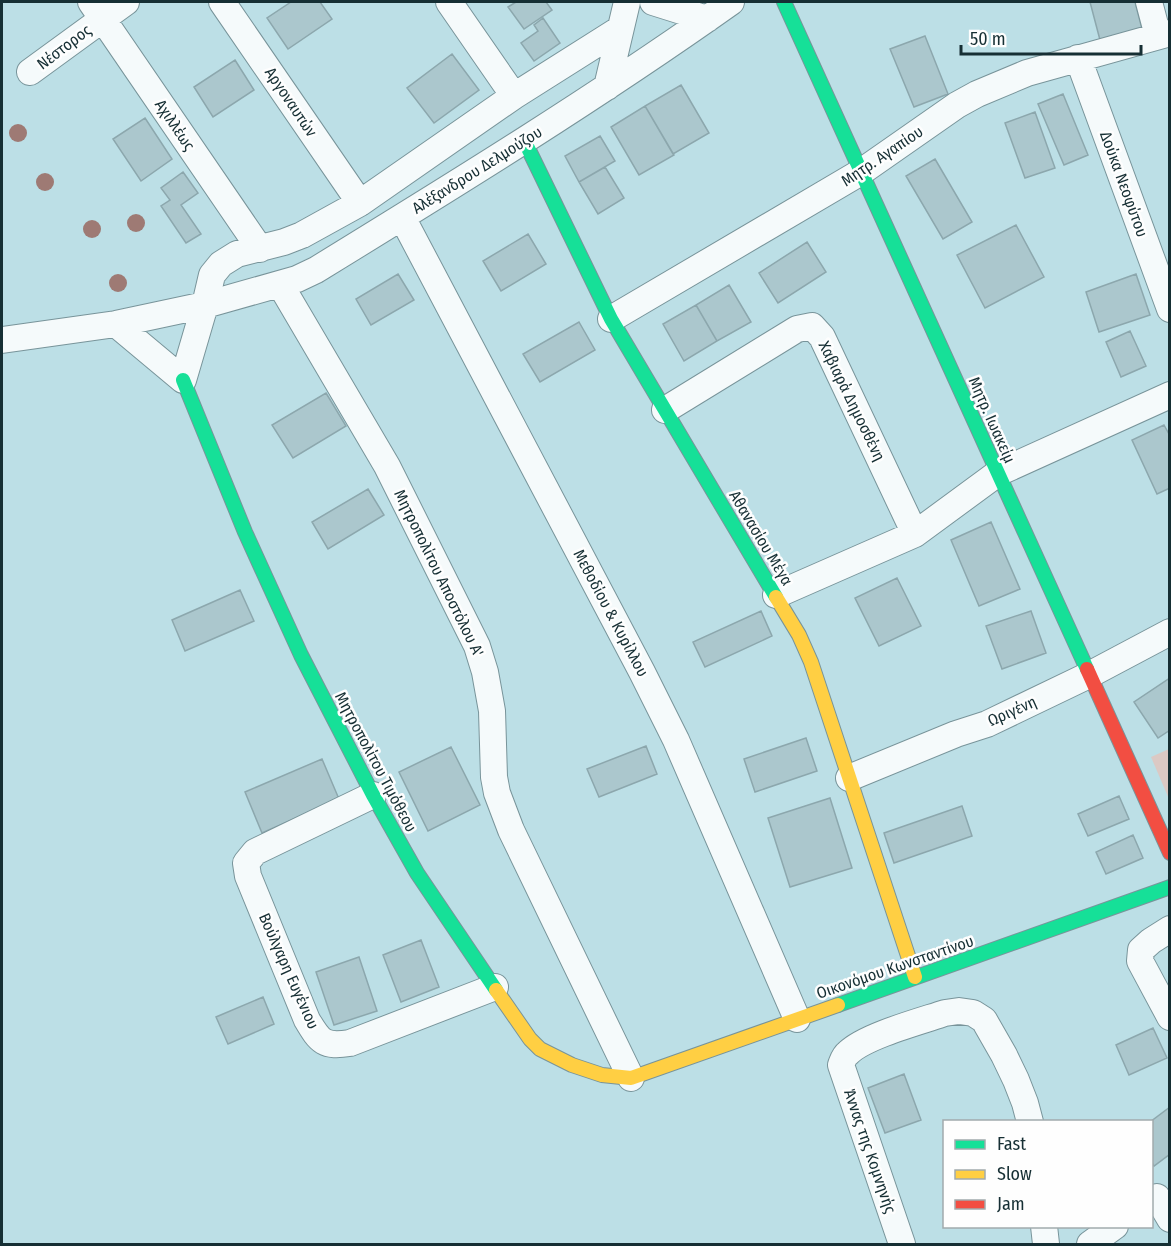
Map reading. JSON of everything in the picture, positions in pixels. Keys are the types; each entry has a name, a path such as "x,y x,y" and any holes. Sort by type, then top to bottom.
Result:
{"street":[{"name":"Νέστορος","path":"30,72 97,10 126,2"},
{"name":"Αργοναυτών","path":"222,2 360,203"},
{"path":"449,2 514,96"},
{"path":"607,87 627,2"},
{"path":"653,2 707,19"},
{"name":"Αλέξανδρου Δελμούζου","path":"2,340 116,324 205,305 297,279 316,270 525,140 732,2"},
{"name":"Μητρ. Ιωακείμ","path":"784,2 1170,853"},
{"path":"1149,2 1164,34"},
{"name":"Αχιλλέως","path":"97,10 260,249"},
{"path":"116,324 183,380 212,275 220,264 237,254 302,235 360,203 514,96 620,29"},
{"name":"Μητρ. Αγαπίου","path":"611,319 861,172 957,105 977,94 1027,73 1164,34"},
{"name":"Δούκα Νεοφύτου","path":"1078,58 1170,309"},
{"name":"Αθανασίου Μέγα","path":"525,140 611,319 799,635 811,662 915,977"},
{"name":"Μεθοδίου & Κυρίλλου","path":"402,217 662,711 797,1019"},
{"name":"Μητροπολίτου Αποστόλου Α'","path":"280,284 387,466 477,646 485,672 492,711 493,767 497,793 511,830 631,1078"},
{"name":"Χαβιαρά Δημοσθένη","path":"665,410 797,329 812,326 822,337 915,534"},
{"name":"Μητροπολίτου Τιμόθεου","path":"183,380 245,532 297,645 373,795 417,873 530,1039 540,1049 572,1065 602,1075 631,1078"},
{"path":"776,595 915,534 998,473 1170,395"},
{"name":"Ωριγένη","path":"849,778 956,734 987,724 1089,675 1170,632"},
{"name":"Βούλγαρη Ευγένιου","path":"373,795 255,852 246,862 252,887 307,1020 315,1034 330,1044 350,1043 495,987"},
{"name":"Οικονόμου Κωνσταντίνου","path":"631,1078 1170,887"},
{"path":"1170,929 1141,950 1140,960 1170,1017"},
{"name":"Άννας της Κομνηνής","path":"902,1245 841,1065 849,1052 862,1043 945,1013 959,1011 973,1013 984,1020 1004,1055 1025,1103 1029,1120"},
{"path":"1159,1195 1170,1219"},
{"path":"1044,1228 1046,1245"},
{"path":"1090,1245 1114,1228"}],"shaded area":[{"path":"1169,749 1169,799 1151,757"}],"building":[{"path":"291,2 320,2 332,19 288,49 267,18"},
{"path":"516,2 546,2 552,10 524,29 508,7"},
{"path":"1090,2 1135,2 1142,29 1100,40"},
{"path":"543,18 560,43 534,61 521,43 538,31 534,25"},
{"path":"925,36 948,94 914,107 890,49"},
{"path":"452,54 479,90 434,123 407,88"},
{"path":"235,60 254,90 213,117 194,87"},
{"path":"681,85 709,133 673,154 645,106"},
{"path":"1063,94 1088,155 1064,165 1038,104"},
{"path":"645,106 674,155 639,175 611,127"},
{"path":"1035,112 1055,168 1025,178 1005,123"},
{"path":"145,118 172,159 141,181 113,139"},
{"path":"600,136 615,161 579,182 565,156"},
{"path":"935,159 972,222 943,239 906,176"},
{"path":"605,167 624,198 598,214 579,182"},
{"path":"183,172 198,193 181,205 201,234 186,243 161,206 170,200 161,188"},
{"path":"1016,225 1044,277 985,308 957,255"},
{"path":"528,234 546,264 501,291 483,261"},
{"path":"807,242 826,272 778,303 759,273"},
{"path":"398,274 414,300 371,325 356,299"},
{"path":"1136,274 1150,315 1099,332 1086,292"},
{"path":"729,285 751,322 717,341 696,305"},
{"path":"696,305 717,341 684,361 663,324"},
{"path":"579,322 595,350 540,382 523,354"},
{"path":"1130,331 1146,366 1121,377 1106,342"},
{"path":"326,393 346,426 293,458 272,425"},
{"path":"1164,425 1170,436 1170,488 1157,494 1132,440"},
{"path":"368,489 384,515 328,549 312,522"},
{"path":"991,522 1020,589 979,606 951,540"},
{"path":"897,578 921,626 879,646 855,598"},
{"path":"240,590 254,621 185,651 172,620"},
{"path":"761,611 772,636 705,667 693,642"},
{"path":"1031,611 1046,653 1002,669 986,626"},
{"path":"1170,678 1170,730 1158,738 1134,702"},
{"path":"806,738 817,771 755,792 744,759"},
{"path":"646,746 657,774 599,797 587,769"},
{"path":"451,747 480,805 428,831 399,772"},
{"path":"322,759 339,799 262,833 245,792"},
{"path":"1119,796 1129,819 1088,836 1078,814"},
{"path":"830,798 852,868 790,887 768,818"},
{"path":"962,806 972,836 894,863 884,833"},
{"path":"1133,835 1143,858 1106,874 1096,852"},
{"path":"421,940 439,987 401,1002 383,955"},
{"path":"359,957 377,1011 334,1025 316,972"},
{"path":"263,997 274,1024 228,1044 216,1017"},
{"path":"1153,1028 1167,1058 1129,1075 1116,1045"},
{"path":"904,1074 921,1120 885,1133 868,1088"},
{"path":"1170,1107 1170,1154 1154,1166 1153,1164 1153,1120"}],"traffic: fast":[{"path":"784,2 1087,669"},
{"path":"524,140 611,319 776,597"},
{"path":"183,380 245,532 301,655 373,795 417,873 496,990"},
{"path":"838,1005 1170,887"}],"traffic: slow":[{"path":"776,597 799,635 811,662 915,977"},
{"path":"496,990 530,1039 540,1049 572,1065 602,1075 631,1078 838,1005"}],"traffic: jam":[{"path":"1087,669 1170,853"}]}
